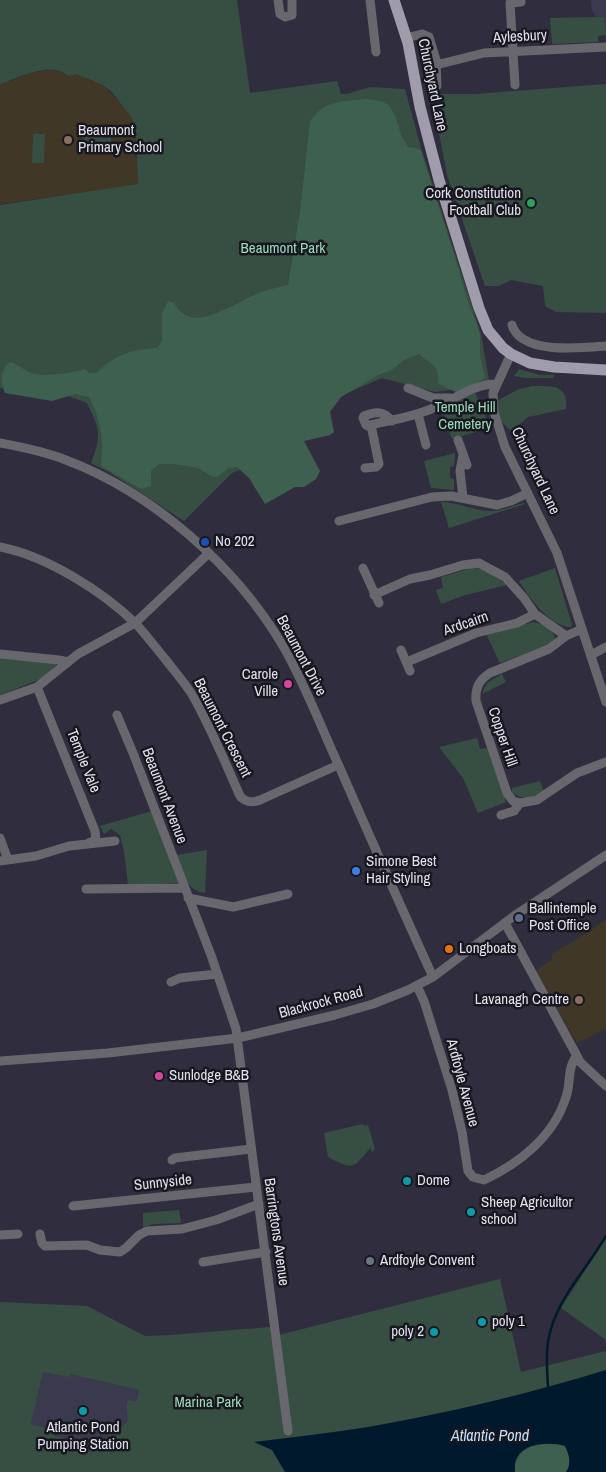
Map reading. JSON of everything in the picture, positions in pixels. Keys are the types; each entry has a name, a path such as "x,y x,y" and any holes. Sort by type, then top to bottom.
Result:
{"main road":[{"name":"Churchyard Lane","path":"394,0 406,38 420,107 439,180 478,308 488,330 511,354"},
{"path":"511,354 538,365 606,370"}],"street":[{"path":"278,0 280,14 285,17 291,16 293,13 292,0"},
{"path":"370,0 376,52"},
{"path":"515,85 510,2 521,2"},
{"path":"406,38 422,34 430,37 434,49 437,86"},
{"name":"Aylesbury","path":"436,65 476,54 606,47"},
{"path":"512,325 520,337 543,346 575,348 606,346"},
{"name":"Churchyard Lane","path":"511,354 492,396 496,422 505,447 557,553 606,702"},
{"path":"365,468 376,467 378,464 372,426 366,425 364,416 376,412 382,413 392,421 434,408 475,388 496,384"},
{"path":"408,388 433,398 453,398"},
{"path":"418,414 426,445"},
{"path":"458,440 467,465"},
{"name":"Beaumont Drive","path":"0,443 58,458 95,473 130,493 174,523 209,553 248,597 274,632 298,676 433,977"},
{"path":"463,456 460,470 463,498"},
{"path":"339,521 432,497 451,496 497,505 528,493"},
{"path":"0,547 22,552 65,573 106,600 135,623"},
{"path":"0,700 37,687 89,648 135,623 209,553"},
{"path":"363,568 377,599 410,579 430,575 463,564 479,563 505,577 524,598 535,614 566,636"},
{"name":"Ardcairn","path":"401,650 408,666 476,633 517,623 535,614"},
{"name":"Beaumont Crescent","path":"135,623 176,672 193,696 240,796 245,801 260,800 338,765"},
{"name":"Copper Hill","path":"520,803 513,800 506,793 477,704 476,690 483,678 490,673 541,653 556,645 566,636 582,629"},
{"path":"591,655 606,646"},
{"path":"0,654 68,662"},
{"name":"Temple Vale","path":"37,687 95,831 96,840 89,843"},
{"name":"Beaumont Avenue","path":"117,715 217,974 238,1038"},
{"path":"501,815 514,811 520,803 537,800 577,774 606,762"},
{"path":"0,838 4,860 50,853 69,846 115,841"},
{"name":"Blackrock Road","path":"0,1062 108,1053 238,1038 349,1011 381,1001 433,977 505,923 606,855"},
{"path":"86,889 184,888"},
{"path":"188,898 233,907 288,894"},
{"path":"505,923 580,1062 606,1086"},
{"path":"170,982 180,978 217,974"},
{"name":"Ardfoyle Avenue","path":"417,986 424,1001 452,1090 462,1132 468,1171 473,1177 484,1180 509,1168 525,1155 554,1123 567,1096 571,1064 577,1056"},
{"name":"Barringtons Avenue","path":"238,1038 288,1431"},
{"name":"Sunnyside","path":"172,1160 251,1149"},
{"name":"Sunnyside","path":"73,1206 256,1187"},
{"path":"40,1234 42,1243 45,1246 87,1245 100,1250 120,1252 139,1235 146,1232 182,1229 216,1220 259,1204"},
{"path":"0,1236 18,1234"},
{"path":"203,1262 266,1252"}],"shaded area":[{"path":"591,0 606,0 606,36 592,10"},
{"name":"Beaumont Primary School","path":"54,70 76,74 101,84 125,107 133,119 135,128 137,148 134,149 134,156 137,157 139,185 0,204 0,85 26,73"},
{"name":"Lavanagh Centre","path":"606,919 606,1029 577,1043 535,971 552,960 552,954 589,932"},
{"path":"38,1366 139,1390 124,1452 24,1429"}],"green space":[{"name":"Beaumont Park","path":"0,0 237,0 250,93 337,81 341,94 370,87 405,89 421,148 481,334 489,380 477,386 435,392 382,378 329,401 296,447 232,473 184,521 109,472 91,463 97,446 98,433 95,420 87,403 60,393 0,388 0,205 138,184 136,133 132,118 112,92 101,84 76,74 68,76 53,70 44,70 0,85"},
{"path":"604,17 606,35 598,36 598,42 552,44 550,18"},
{"path":"425,41 431,76 433,76 433,89 439,89 439,93 428,93 418,42"},
{"name":"Cork Constitution Football Club","path":"606,84 606,313 556,312 545,306 543,286 511,280 499,286 485,286 447,175 437,122 428,94 475,94"},
{"path":"368,99 381,101 389,105 408,147 421,151 480,335 480,356 485,378 458,393 438,383 436,368 419,354 402,361 392,370 380,374 341,397 330,412 334,432 330,435 304,441 320,471 316,479 304,487 295,487 265,504 249,478 237,467 229,468 217,477 211,476 198,468 175,464 159,464 151,471 151,486 141,489 101,466 101,430 89,397 76,394 52,401 5,393 2,376 4,369 10,362 39,375 64,374 85,369 89,373 97,373 117,357 124,354 157,348 162,341 162,314 168,301 174,303 180,311 189,317 204,317 220,312 261,292 288,285 300,212 310,122 321,109 335,103"},
{"path":"82,130 111,131 111,147 82,147"},
{"path":"33,134 45,134 44,163 32,163"},
{"path":"519,369 540,375 554,375 553,378 514,376"},
{"path":"532,386 551,386 561,390 566,401 566,409 528,417 512,431 500,419 497,411 497,401 517,390"},
{"name":"Temple Hill Cemetery","path":"475,393 484,410 489,428 452,439 441,408"},
{"path":"455,453 454,466 450,467 450,478 454,479 454,490 431,488 424,461"},
{"path":"441,502 487,511 525,504 449,528"},
{"path":"472,568 486,571 507,585 465,595 441,604 436,590 443,588 441,577"},
{"path":"555,568 571,627 555,622 540,610 519,581"},
{"path":"534,622 548,627 553,632 555,639 547,646 500,663 486,634"},
{"path":"0,658 55,663 56,665 43,678 0,695"},
{"path":"502,674 506,682 482,694 487,683"},
{"path":"477,738 480,749 487,748 506,802 478,813 463,778 439,747"},
{"path":"540,781 544,791 536,795 528,798 520,797 512,792 512,788"},
{"path":"152,811 179,883 128,885 120,835 111,829 104,834 100,826"},
{"path":"207,850 205,893 193,888 189,884 183,874 177,855"},
{"path":"363,1124 364,1126 368,1125 375,1149 372,1152 370,1148 356,1164 352,1165 343,1164 328,1157 324,1133"},
{"path":"179,1210 181,1223 154,1224 143,1227 143,1213"},
{"path":"606,1238 606,1340 561,1308"},
{"name":"Marina Park","path":"500,1279 521,1372 606,1351 606,1472 0,1472 0,1302 87,1306 145,1336 270,1327 271,1337","holes":["43,1372 69,1377 70,1374 139,1390 136,1402 128,1400 128,1421 122,1426 112,1424 108,1435 103,1440 84,1437 82,1442 54,1436 55,1430 32,1425 31,1422"]},
{"path":"554,1443 565,1446 569,1456 566,1472 515,1472 516,1464 522,1452 533,1446"}],"water":[{"name":"Atlantic Pond","path":"606,1370 606,1472 566,1472 569,1456 565,1446 545,1444 524,1450 515,1463 515,1472 285,1472 272,1450 254,1442 368,1427 428,1416 518,1395"}],"waterway":[{"path":"548,1387 548,1343 555,1316 568,1292 606,1236"}],"place":[{"name":"Beaumont Primary School","path":"68,140"},
{"name":"Cork Constitution Football Club","path":"531,203"},
{"name":"No 202","path":"205,542"},
{"name":"Carole Ville","path":"288,684"},
{"name":"Simone Best Hair Styling","path":"356,871"},
{"name":"Ballintemple Post Office","path":"519,918"},
{"name":"Longboats","path":"449,949"},
{"name":"Lavanagh Centre","path":"579,1000"},
{"name":"Sunlodge B&B","path":"159,1076"},
{"name":"Dome","path":"407,1181"},
{"name":"Sheep Agricultor school","path":"471,1212"},
{"name":"Ardfoyle Convent","path":"370,1261"},
{"name":"poly 1","path":"482,1322"},
{"name":"poly 2","path":"434,1332"},
{"name":"Atlantic Pond Pumping Station","path":"83,1411"}]}
